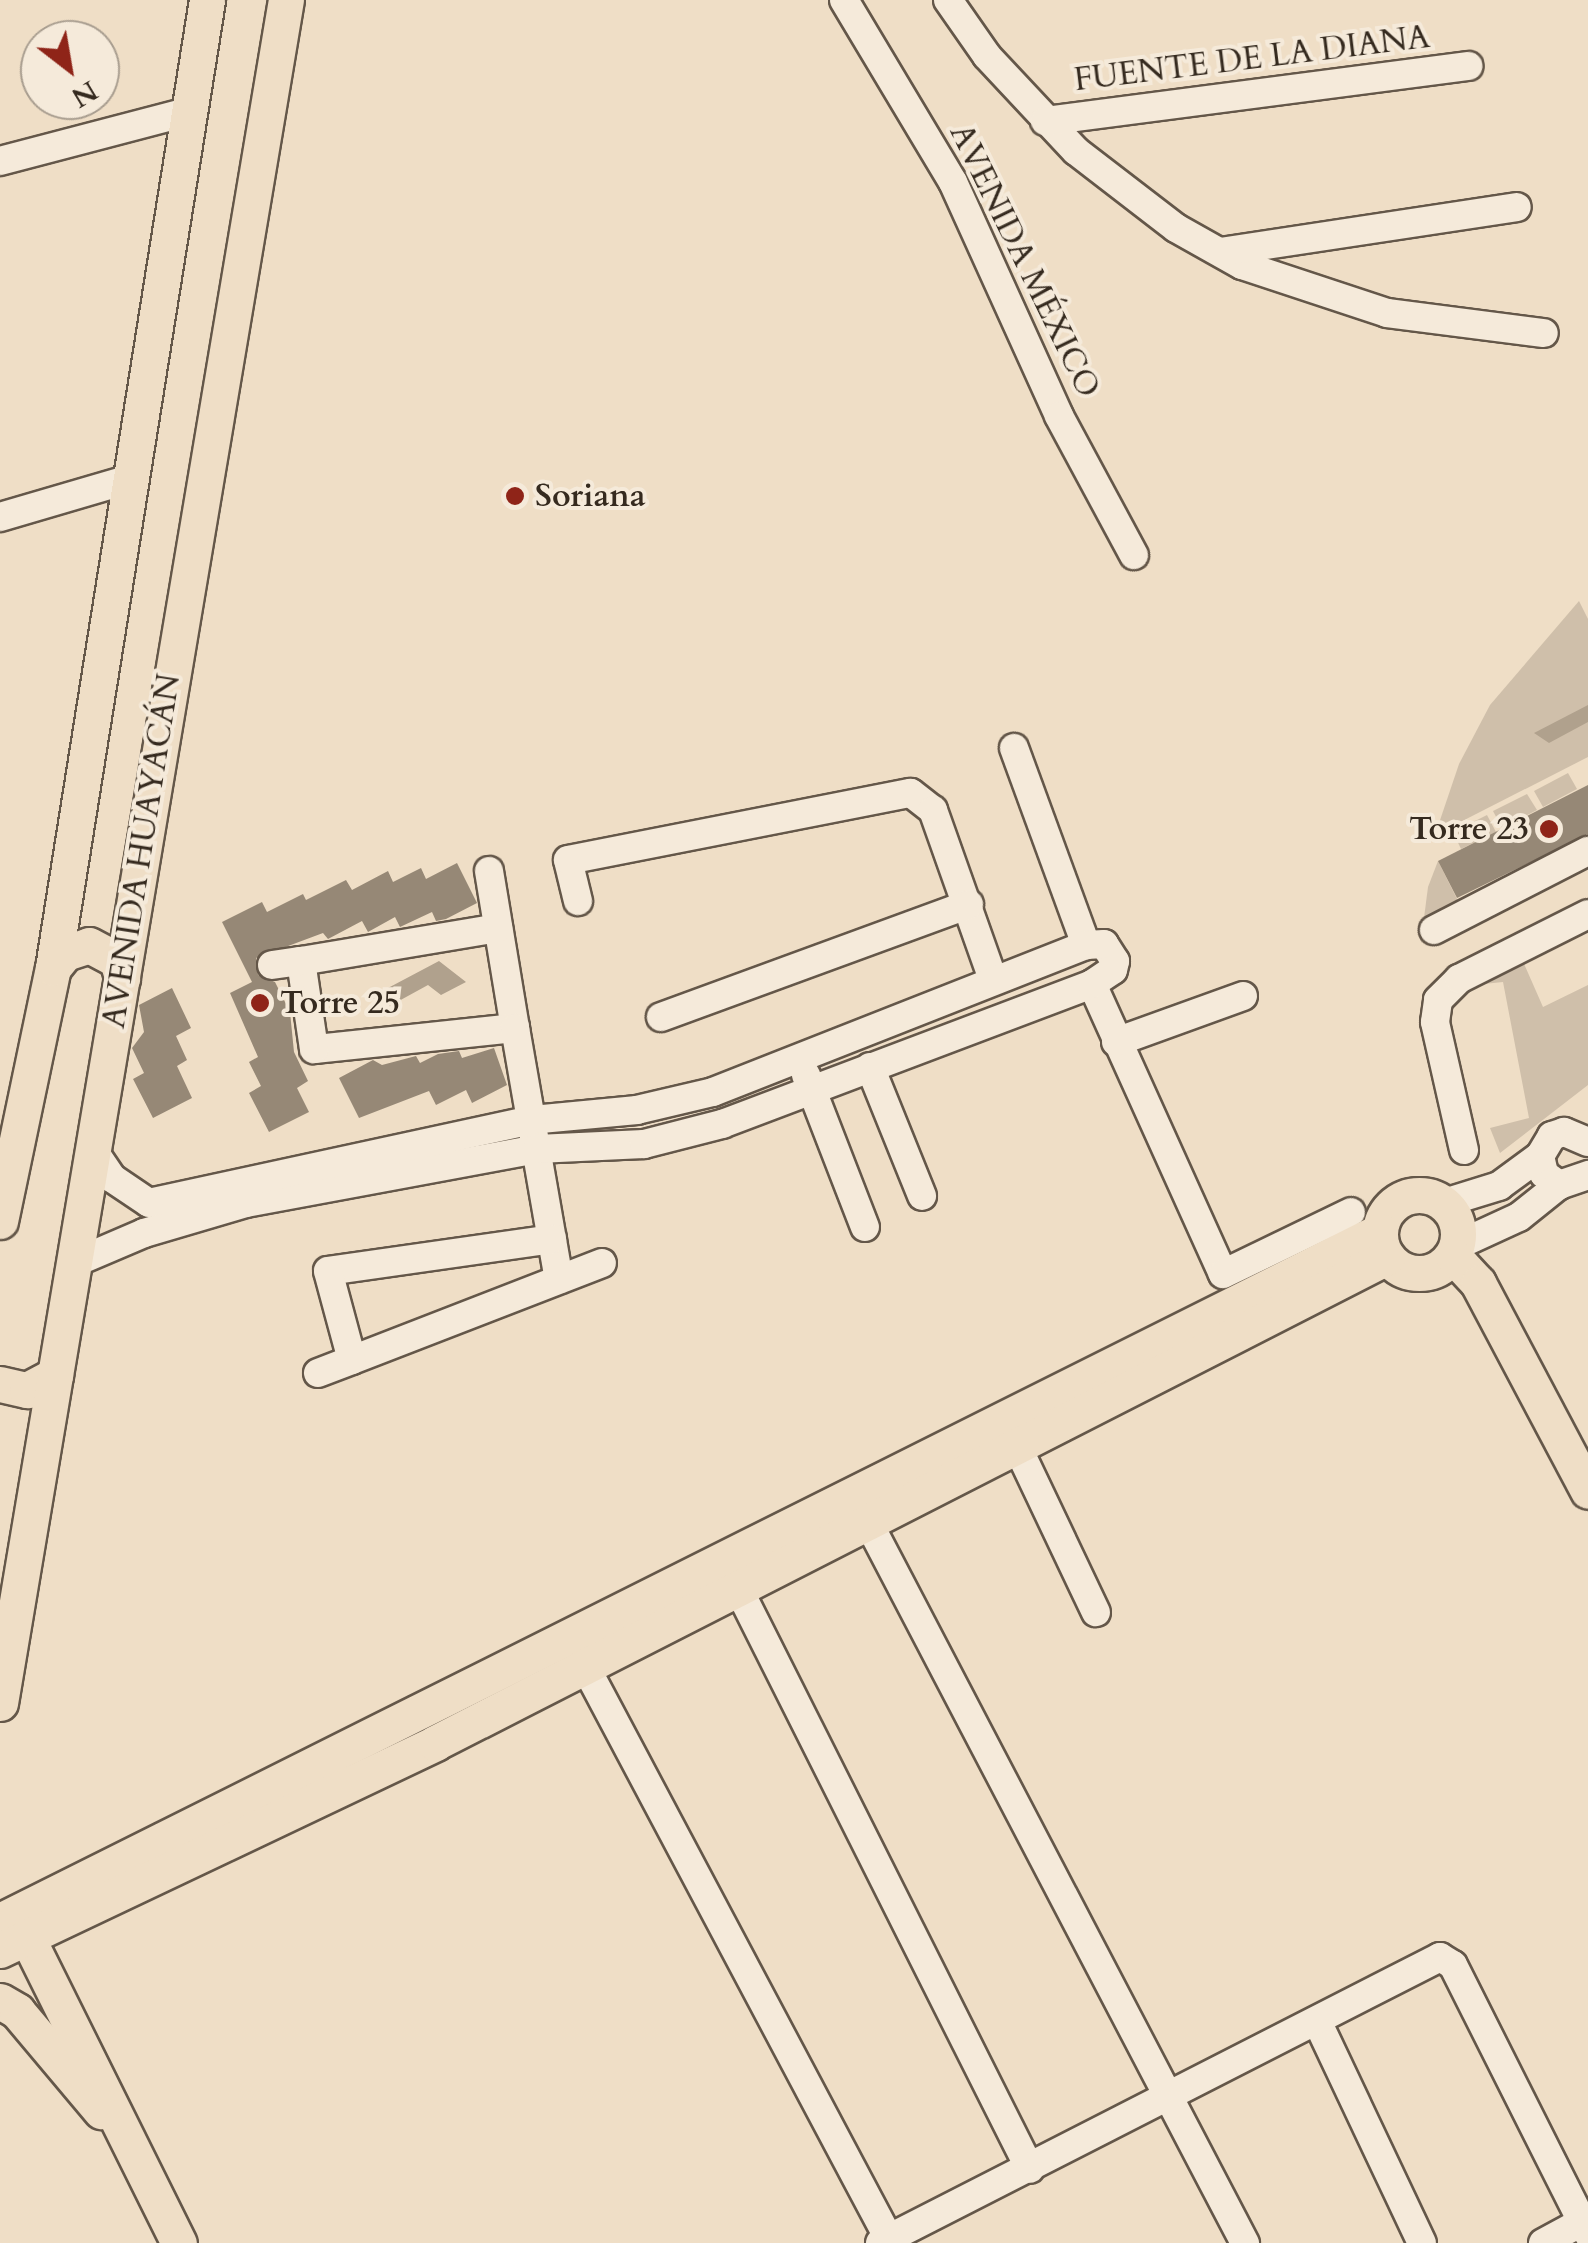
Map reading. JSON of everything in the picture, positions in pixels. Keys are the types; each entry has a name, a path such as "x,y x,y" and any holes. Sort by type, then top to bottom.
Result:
{"main road":[{"path":"0,1221 53,968 207,0"},
{"name":"AVENIDA HUAYACÁN","path":"0,1702 96,1154 286,0"},
{"path":"53,968 64,953 88,945 117,960 122,978"},
{"path":"11,1931 585,1666 672,1605 738,1588 1017,1446 1373,1233 1388,1211 1404,1198 1422,1195 1444,1203 1457,1222 1455,1250 1478,1283 1588,1491"},
{"path":"1373,1233 1420,1274 1455,1250"},
{"path":"11,1931 672,1605 1373,1233"},
{"path":"0,1384 27,1390 55,1374"},
{"path":"11,1931 134,2150 179,2243"},
{"path":"0,2001 17,2011 134,2150"}],"street":[{"name":"AVENIDA MÉXICO","path":"844,0 953,182 1059,416 1134,555"},
{"path":"948,0 1045,121 1124,190 1220,252 1292,284 1387,313 1544,333"},
{"name":"FUENTE DE LA DIANA","path":"1045,121 1468,66"},
{"path":"0,161 190,111"},
{"path":"1220,252 1518,207"},
{"path":"0,517 130,480"},
{"path":"1014,748 1086,945"},
{"path":"578,901 568,860 911,793 934,810 993,979"},
{"path":"1434,930 1588,851"},
{"path":"489,871 559,1279"},
{"path":"660,1017 969,904"},
{"path":"1464,1150 1435,1022 1438,1000 1459,979 1588,914"},
{"path":"272,965 498,928"},
{"path":"74,1264 152,1216 286,1182 532,1120 637,1110 713,1092 798,1054 1086,945 1104,944 1115,961 1113,970 1092,984 722,1124 644,1144 537,1148 286,1182"},
{"path":"301,962 314,1049 515,1028"},
{"path":"1092,984 1223,1274 1373,1233"},
{"path":"1116,1042 1243,996"},
{"path":"830,1042 844,1076"},
{"path":"798,1054 865,1227"},
{"path":"870,1067 922,1196"},
{"path":"1444,1203 1499,1186 1540,1156 1552,1136 1584,1134"},
{"path":"96,1154 112,1178 152,1216"},
{"path":"1540,1156 1544,1174 1559,1185"},
{"path":"1455,1250 1519,1217 1559,1185 1588,1175"},
{"path":"352,1360 328,1272 552,1239"},
{"path":"318,1373 602,1262"},
{"path":"1017,1446 1096,1612"},
{"path":"868,1522 1245,2243"},
{"path":"738,1588 1030,2169"},
{"path":"585,1666 885,2241 1448,1957 1585,2228 1543,2243"},
{"path":"1318,2023 1422,2243"}],"shaded area":[{"path":"1579,601 1588,619 1588,757 1435,835 1459,764 1490,705"},
{"path":"1588,705 1588,722 1549,743 1534,733"},
{"path":"1568,773 1577,789 1543,807 1534,791"},
{"path":"1527,794 1537,810 1502,828 1493,811"},
{"path":"1487,815 1496,832 1461,849 1453,832"},
{"path":"1438,861 1458,901 1424,918 1428,887"},
{"path":"1521,957 1543,1007 1588,985 1588,1085 1500,1153 1490,1128 1529,1118 1503,982 1464,986"},
{"path":"439,961 466,982 441,995 428,985 386,1008 371,997"}],"building":[{"path":"1588,785 1588,834 1457,898 1438,861"},
{"path":"457,863 477,903 446,919 436,921 432,912 400,927 395,917 368,932 362,921 328,939 323,933 256,958 258,975 275,982 290,1012 294,1052 308,1081 297,1088 309,1112 269,1132 249,1093 261,1086 249,1062 258,1057 230,993 252,982 222,922 262,902 267,912 303,894 306,900 346,880 352,890 388,871 393,882 421,868 426,879"},
{"path":"172,988 191,1028 176,1036 187,1060 177,1066 192,1098 153,1118 133,1079 144,1073 132,1048 144,1032 139,1005"},
{"path":"494,1048 507,1085 472,1103 466,1090 436,1105 429,1091 359,1118 339,1078 373,1060 382,1065 416,1056 420,1063 438,1054 459,1051 462,1058"}],"place":[{"name":"Soriana","path":"515,496"},
{"name":"Torre 23","path":"1549,829"},
{"name":"Torre 25","path":"260,1003"}]}
